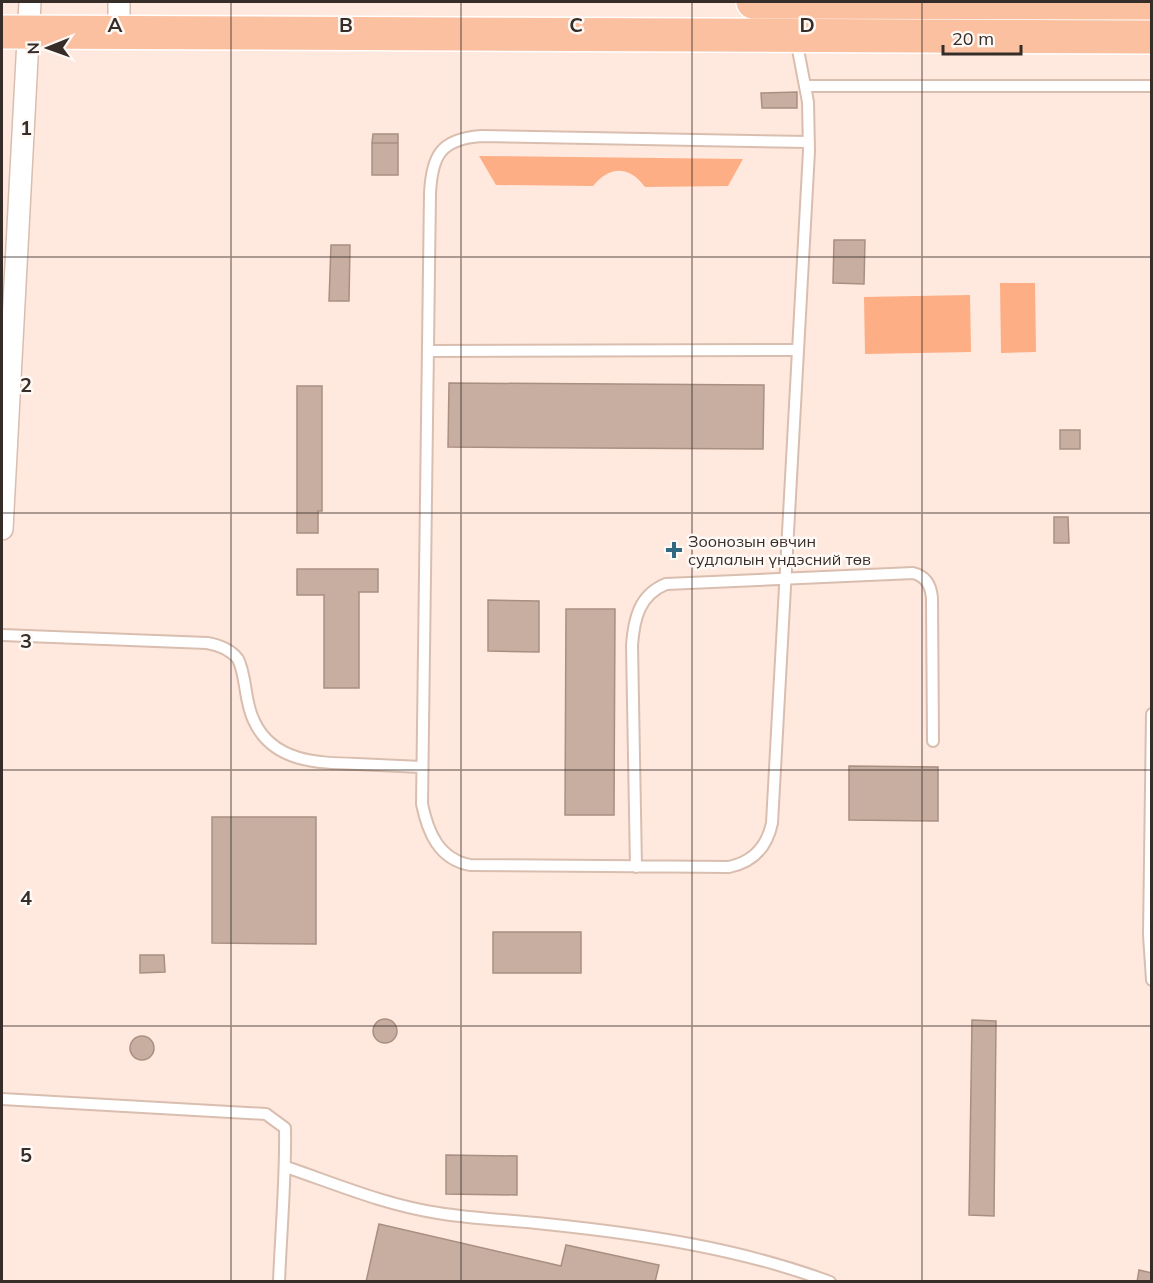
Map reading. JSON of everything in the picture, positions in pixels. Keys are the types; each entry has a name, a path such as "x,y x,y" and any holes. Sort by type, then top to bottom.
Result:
{"main road":[{"path":"753,2 1152,3"},
{"path":"20,22 119,33 1152,37"}],"street":[{"path":"119,2 119,33"},
{"path":"2,529 20,22"}],"lane":[{"path":"795,36 805,86 809,142 772,824 764,845 753,858 729,867 470,865 460,863 442,851 428,829 422,804 431,177 435,160 451,142 480,136 809,142"},
{"path":"805,86 1152,86"},
{"path":"428,351 798,351"},
{"path":"636,867 633,623 640,607 656,589 671,582 914,573 924,578 930,587 932,598 933,741"},
{"path":"2,635 218,645 238,659 253,720 271,744 283,753 294,758 324,763 421,767"},
{"path":"1152,714 1149,924 1152,980"},
{"path":"2,1099 266,1114 285,1128 286,1167 279,1281"},
{"path":"286,1167 390,1203 490,1220 597,1230 703,1246 793,1268 830,1281"}],"shaded area":[{"path":"479,156 743,159 728,186 645,187 632,175 619,171 599,179 593,186 496,185"},
{"path":"1000,283 1035,283 1036,352 1001,353"},
{"path":"970,295 971,352 865,354 864,297"}],"building":[{"path":"797,92 797,108 762,108 761,93"},
{"path":"373,134 398,134 398,143 372,143"},
{"path":"372,143 398,143 398,175 372,175"},
{"path":"834,240 865,240 864,284 833,283"},
{"path":"331,245 350,245 349,301 329,301"},
{"path":"449,383 764,385 763,449 448,447"},
{"path":"297,386 322,386 322,511 318,511 318,533 297,533"},
{"path":"1060,430 1080,430 1080,449 1060,449"},
{"path":"1054,517 1068,517 1069,543 1054,543"},
{"path":"297,569 378,569 378,592 359,592 359,688 324,688 324,595 297,595"},
{"path":"488,600 539,601 539,652 488,651"},
{"path":"566,609 615,609 614,815 565,815"},
{"path":"849,766 938,767 938,821 849,820"},
{"path":"212,817 316,817 316,944 212,943"},
{"path":"493,932 581,932 581,973 493,973"},
{"path":"140,955 164,955 165,972 140,973"},
{"path":"385,1019 393,1023 397,1031 393,1039 385,1043 377,1039 373,1031 377,1023"},
{"path":"972,1020 996,1021 994,1216 969,1215"},
{"path":"142,1036 150,1040 154,1048 150,1056 142,1060 134,1056 130,1048 134,1040"},
{"path":"446,1155 517,1156 517,1195 446,1194"},
{"path":"379,1224 561,1266 566,1245 659,1265 655,1282 366,1282"},
{"path":"1139,1270 1152,1273 1151,1282 1137,1282"}],"place":[{"name":"Зоонозын өвчин судлалын үндэсний төв","path":"674,550"}]}
